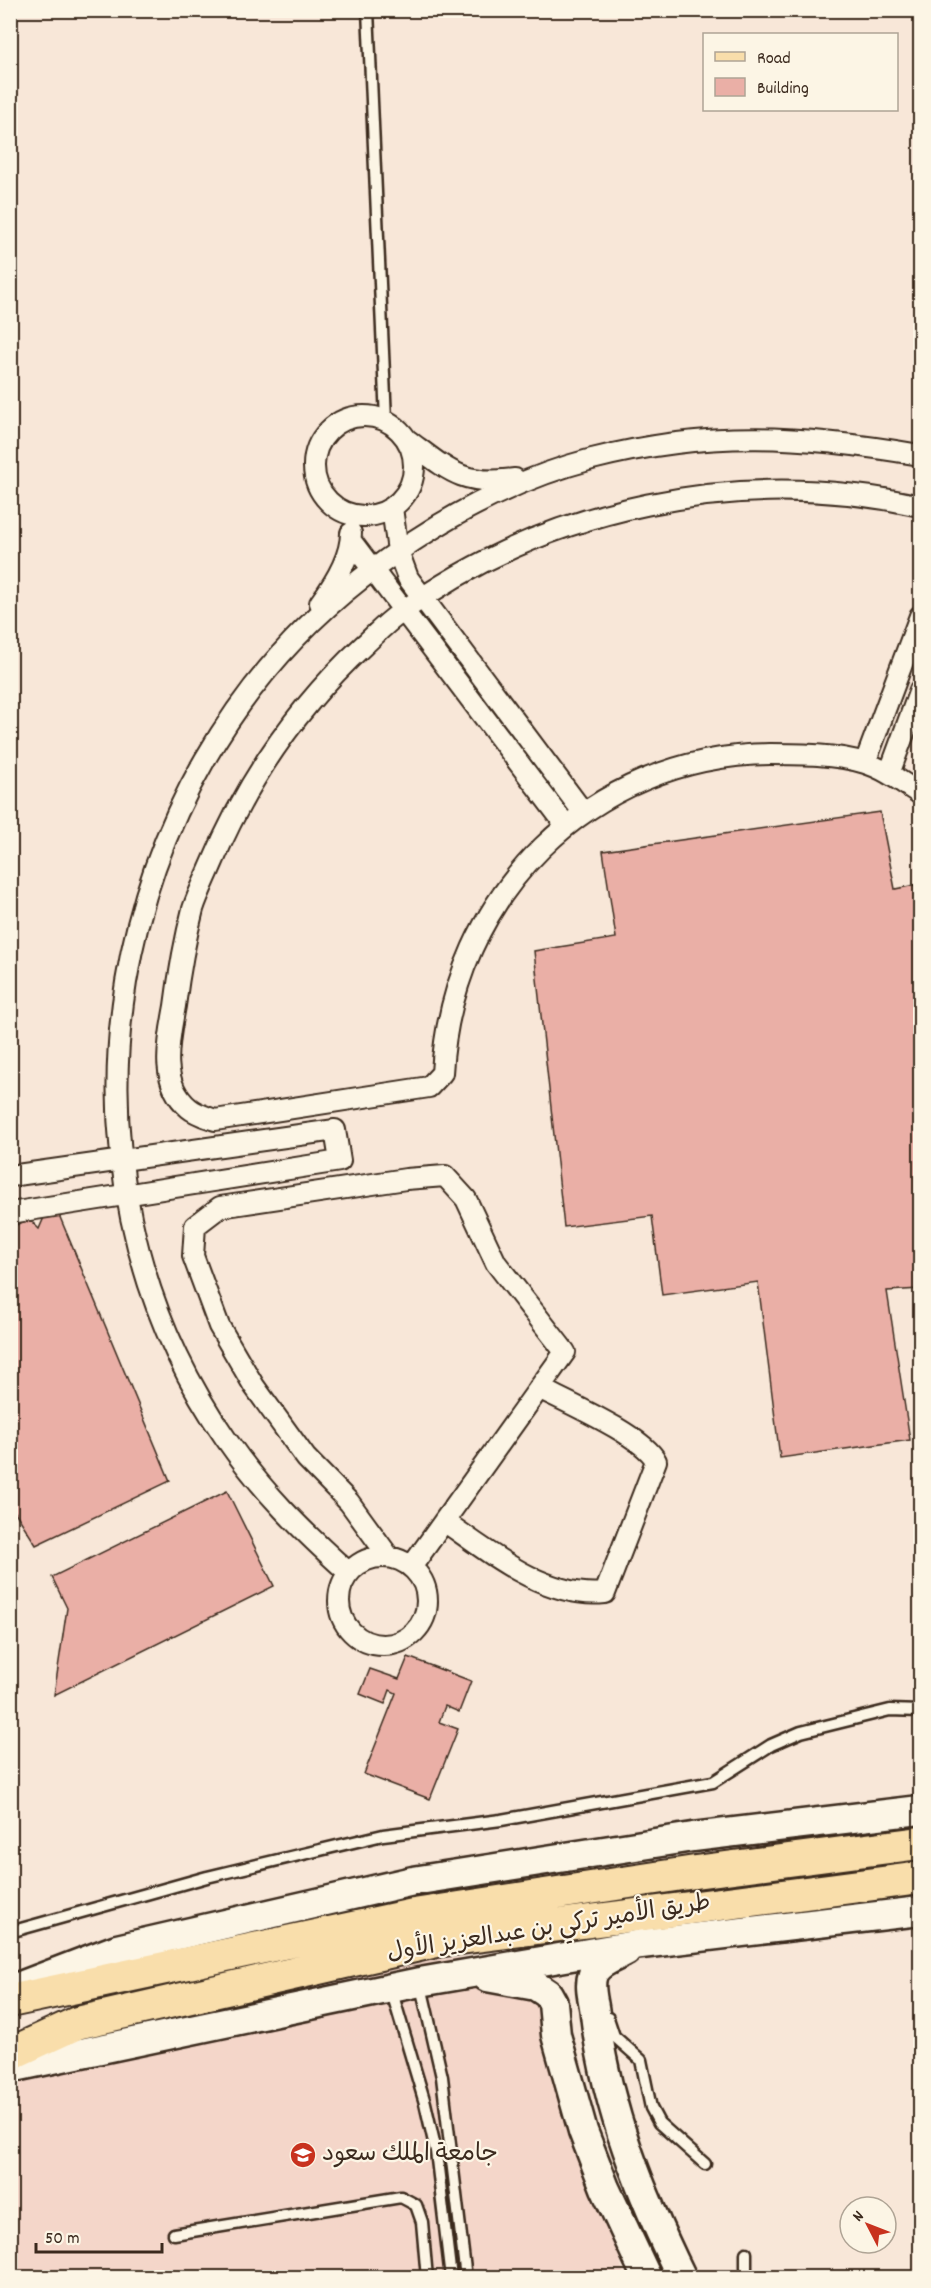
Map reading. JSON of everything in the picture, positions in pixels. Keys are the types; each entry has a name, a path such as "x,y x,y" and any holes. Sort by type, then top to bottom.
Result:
{"main road":[{"path":"10,1990 117,1949 413,1881 693,1838 921,1810"},
{"name":"طريق الأمير تركي بن عبدالعزيز الأول","path":"10,2001 414,1915 695,1872 921,1843"},
{"name":"طريق الأمير تركي بن عبدالعزيز الأول","path":"10,2054 77,2023 437,1941 921,1878"},
{"path":"10,2068 420,1982 641,1944 921,1911"},
{"path":"641,1944 601,1964 594,1972 591,1984 601,2059 610,2098 642,2191 682,2277"},
{"path":"470,1974 536,1986 548,1994 554,2003 556,2035 583,2131 604,2188 646,2277"},
{"path":"583,2131 582,2093 569,2027 572,2020 581,2017 586,2022 601,2059"}],"street":[{"path":"409,441 415,456 415,472 410,488 400,502 392,508 369,516 352,515 336,508 323,496 316,481 314,464 317,447 327,432 340,421 362,415 386,420 399,429 409,441 464,479 491,482 544,475"},
{"path":"349,1573 296,1526 226,1438 203,1401 156,1304 126,1196 115,1099 118,1048 131,949 145,894 160,849 205,757 261,676 330,602 398,551 452,517 544,475 589,460 642,448 740,437 843,442 921,455"},
{"path":"921,506 875,496 763,490 671,500 568,524 492,556 402,612 311,696 260,768 225,832 194,908 177,990 166,1060 175,1092 190,1110 215,1120 429,1087 442,1074 444,1039 464,964 488,920 525,865 565,824 601,801 662,771 738,755 809,754 865,763 889,774 921,795"},
{"path":"392,508 398,551 408,578 583,812"},
{"path":"295,638 335,582 351,541 352,515"},
{"path":"351,541 402,612 565,824"},
{"path":"865,763 921,616"},
{"path":"889,774 915,725 921,690"},
{"path":"10,1176 335,1130 340,1161 10,1213"},
{"path":"388,1557 350,1502 306,1458 254,1386 219,1326 193,1256 195,1226 220,1207 406,1179 445,1176 466,1199 496,1263 565,1352 412,1566"},
{"path":"444,1521 492,1554 545,1584 587,1595 605,1593 656,1461 651,1451 633,1439 539,1388"},
{"path":"388,1557 412,1566 423,1581 428,1595 427,1610 422,1623 413,1635 400,1643 386,1646 371,1644 358,1638 347,1628 341,1615 339,1600 342,1586 349,1573 360,1563 374,1558 388,1557"}],"lane":[{"path":"368,10 386,420"},
{"path":"10,1932 207,1877 383,1835 513,1818 713,1782 761,1751 801,1732 890,1710 921,1711"},
{"path":"420,1982 442,2077 466,2277"},
{"path":"391,1989 425,2103 436,2151 451,2277"},
{"path":"594,2003 608,2017 614,2036 641,2060 651,2108 659,2123 705,2164"},
{"path":"174,2234 401,2198 416,2205 422,2222 427,2277"},
{"path":"746,2253 746,2277"}],"shaded area":[{"name":"جامعة الملك سعود","path":"548,1952 624,2277 11,2278 11,2032 211,1974"}],"building":[{"path":"880,812 895,889 920,884 920,1289 887,1291 910,1440 780,1458 758,1282 662,1295 652,1216 564,1227 534,951 616,938 603,851"},
{"path":"57,1210 170,1481 36,1545 10,1504 10,1228 29,1219 39,1229 45,1215"},
{"path":"227,1491 274,1586 54,1695 67,1608 52,1577"},
{"path":"408,1657 471,1681 459,1712 445,1706 439,1722 458,1729 430,1799 364,1774 396,1693 390,1690 385,1704 360,1694 370,1669 399,1679"}],"place":[{"name":"جامعة الملك سعود","path":"303,2155"}]}
